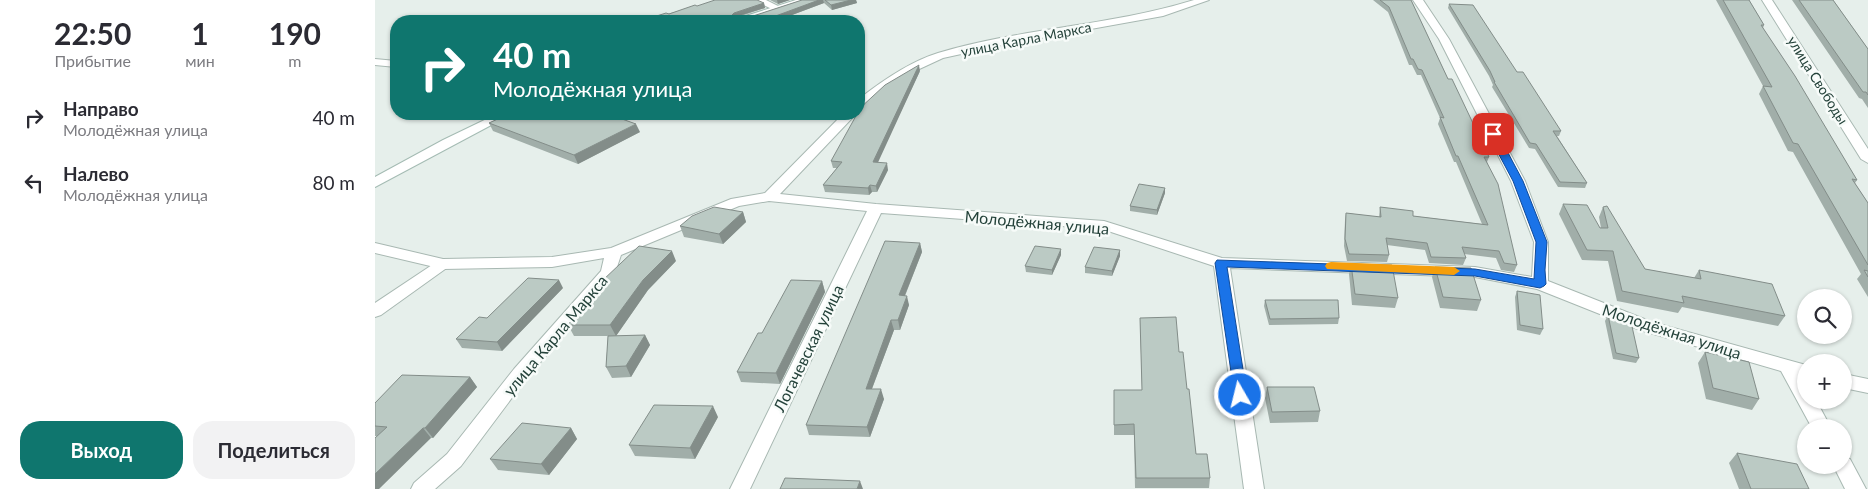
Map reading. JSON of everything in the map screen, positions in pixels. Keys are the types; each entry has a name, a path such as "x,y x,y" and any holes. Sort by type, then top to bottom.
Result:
{"street":[{"path":"758,0 777,8"},
{"path":"757,15 806,0"},
{"name":"улица Карла Маркса","path":"865,99 911,69 940,56 1007,41 1163,14 1204,0"},
{"path":"1417,0 1443,39 1518,181 1541,242 1540,284"},
{"name":"улица Свободы","path":"1767,0 1868,159"},
{"path":"375,62 390,63"},
{"path":"375,182 494,120"},
{"path":"375,248 443,264 553,262 614,252 736,202 769,197 844,120"},
{"name":"Молодёжная улица","path":"769,197 876,208 1104,225 1221,263 1475,272 1540,284 1646,326 1797,370"},
{"name":"Логачевская улица","path":"740,489 876,208"},
{"name":"улица Карла Маркса","path":"421,489 454,460 520,374 608,272 614,252"},
{"path":"1221,263 1254,489"},
{"path":"375,311 443,264"},
{"path":"1788,368 1816,419"},
{"path":"1852,383 1868,386"},
{"path":"1848,474 1856,489"}],"building":[{"path":"715,0 757,0 764,3 732,15 660,15"},
{"path":"802,0 819,0 778,15 756,15"},
{"path":"825,0 851,0 831,5"},
{"path":"1380,0 1411,0 1448,79 1452,79 1489,157 1484,157 1498,184 1517,265 1504,263 1499,251 1462,247 1466,258 1431,257 1427,243 1386,238 1389,255 1349,254 1345,239 1346,213 1381,217 1380,207 1413,211 1413,216 1488,225 1458,156 1456,156 1440,117 1444,118 1422,70 1418,69 1413,59 1411,59 1389,7"},
{"path":"1723,0 1749,0 1764,25 1761,25 1795,76 1857,180 1852,179 1868,203 1868,265 1798,144 1793,143 1763,86 1772,87"},
{"path":"1799,0 1833,0 1868,49 1868,95 1866,92 1863,92"},
{"path":"1449,4 1473,5 1517,72 1523,72 1561,131 1553,131 1587,183 1560,182 1536,144 1530,143 1494,82 1490,71"},
{"path":"919,65 873,162 887,163 876,186 870,185 868,188 823,185 842,162 831,161 854,120 865,120 865,103 885,85"},
{"path":"496,120 625,120 636,124 574,155 489,123"},
{"path":"1139,184 1165,188 1157,210 1130,206"},
{"path":"1563,204 1587,205 1600,228 1608,228 1603,207 1607,206 1645,269 1701,279 1699,270 1772,284 1785,316 1682,296 1684,303 1622,291 1613,251 1587,250"},
{"path":"714,207 743,212 719,234 680,226 692,216"},
{"path":"885,241 920,243 899,295 907,296 898,320 891,320 866,389 881,389 867,427 806,425"},
{"path":"639,246 672,251 643,280 610,325 568,325 602,281"},
{"path":"1035,246 1061,249 1052,270 1025,266"},
{"path":"1094,247 1120,250 1112,271 1085,267"},
{"path":"1351,264 1392,265 1398,298 1355,294"},
{"path":"1435,267 1471,268 1481,300 1443,297"},
{"path":"528,278 559,280 497,342 456,339 479,317 487,318"},
{"path":"791,280 822,281 776,373 737,372 758,333 762,333"},
{"path":"1517,291 1540,295 1543,329 1520,325"},
{"path":"1265,300 1338,300 1339,318 1270,319"},
{"path":"1608,315 1631,322 1639,358 1616,353"},
{"path":"1176,317 1179,352 1183,352 1187,389 1189,389 1196,454 1207,454 1210,478 1136,478 1134,424 1114,425 1114,390 1142,390 1140,318"},
{"path":"645,335 626,366 606,367 608,336"},
{"path":"1705,352 1749,362 1759,399 1713,388"},
{"path":"402,375 470,377 425,428 375,474 375,438 387,427 375,426 375,403"},
{"path":"1267,387 1314,387 1320,411 1272,412"},
{"path":"654,405 713,406 690,448 629,445"},
{"path":"522,423 571,428 541,464 490,459"},
{"path":"1737,453 1797,464 1797,474 1802,474 1809,489 1751,489"},
{"path":"785,478 860,481 857,489 780,489"}],"slow traffic":[{"path":"1331,266 1454,271"}],"route":[{"path":"1240,395 1221,263 1475,272 1540,284 1541,242 1518,181 1493,134"}]}
